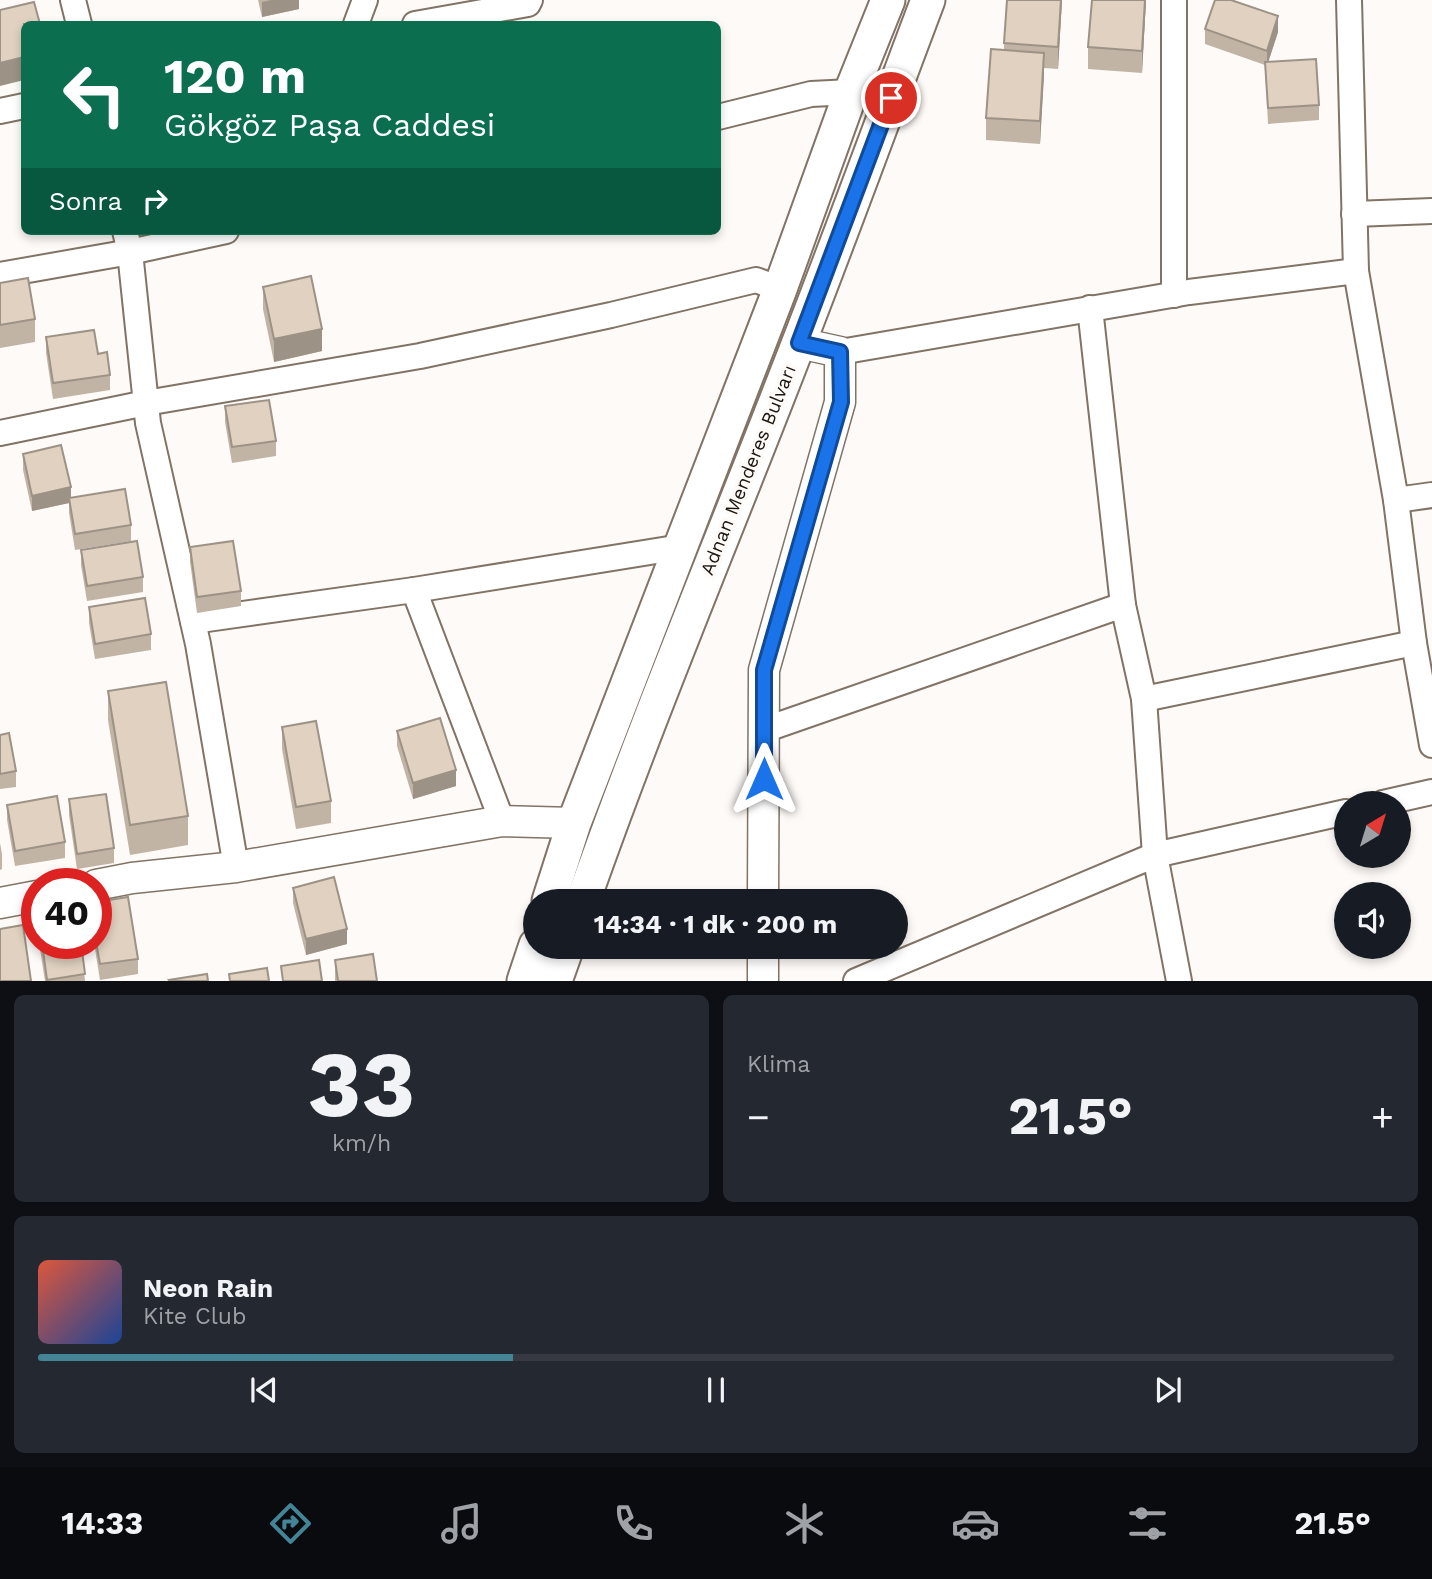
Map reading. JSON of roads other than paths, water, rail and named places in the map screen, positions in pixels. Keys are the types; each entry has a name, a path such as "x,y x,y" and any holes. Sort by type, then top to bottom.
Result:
{"main road":[{"name":"Adnan Menderes Bulvarı","path":"554,889 575,823 888,0"},
{"name":"Adnan Menderes Bulvarı","path":"588,889 712,559 799,343 928,0"},
{"path":"524,981 531,959"},
{"path":"555,981 563,959"}],"street":[{"path":"73,0 78,21"},
{"path":"357,21 365,0"},
{"path":"432,21 528,4 530,0"},
{"path":"1174,0 1174,295"},
{"path":"1349,0 1356,271 1396,500 1432,745"},
{"path":"721,116 811,94 851,92"},
{"path":"0,111 21,107"},
{"path":"1354,214 1432,211"},
{"path":"0,275 127,241 186,235"},
{"path":"127,241 148,423 193,621 236,867"},
{"path":"799,343 840,352 1090,308 1356,271"},
{"path":"0,433 146,403 420,356 611,315 756,280 780,289"},
{"path":"1090,308 1123,606 1144,699 1155,855 1180,981"},
{"path":"763,889 764,670 841,402 840,352"},
{"path":"1396,500 1432,495"},
{"path":"193,621 414,590 681,547"},
{"path":"414,590 502,821"},
{"path":"764,730 1123,606"},
{"path":"1144,699 1415,643"},
{"path":"1411,797 1432,792"},
{"path":"856,981 1155,855 1334,815"},
{"path":"112,882 236,867 502,821 575,823"},
{"path":"0,903 21,899"},
{"path":"763,959 763,981"}]}
